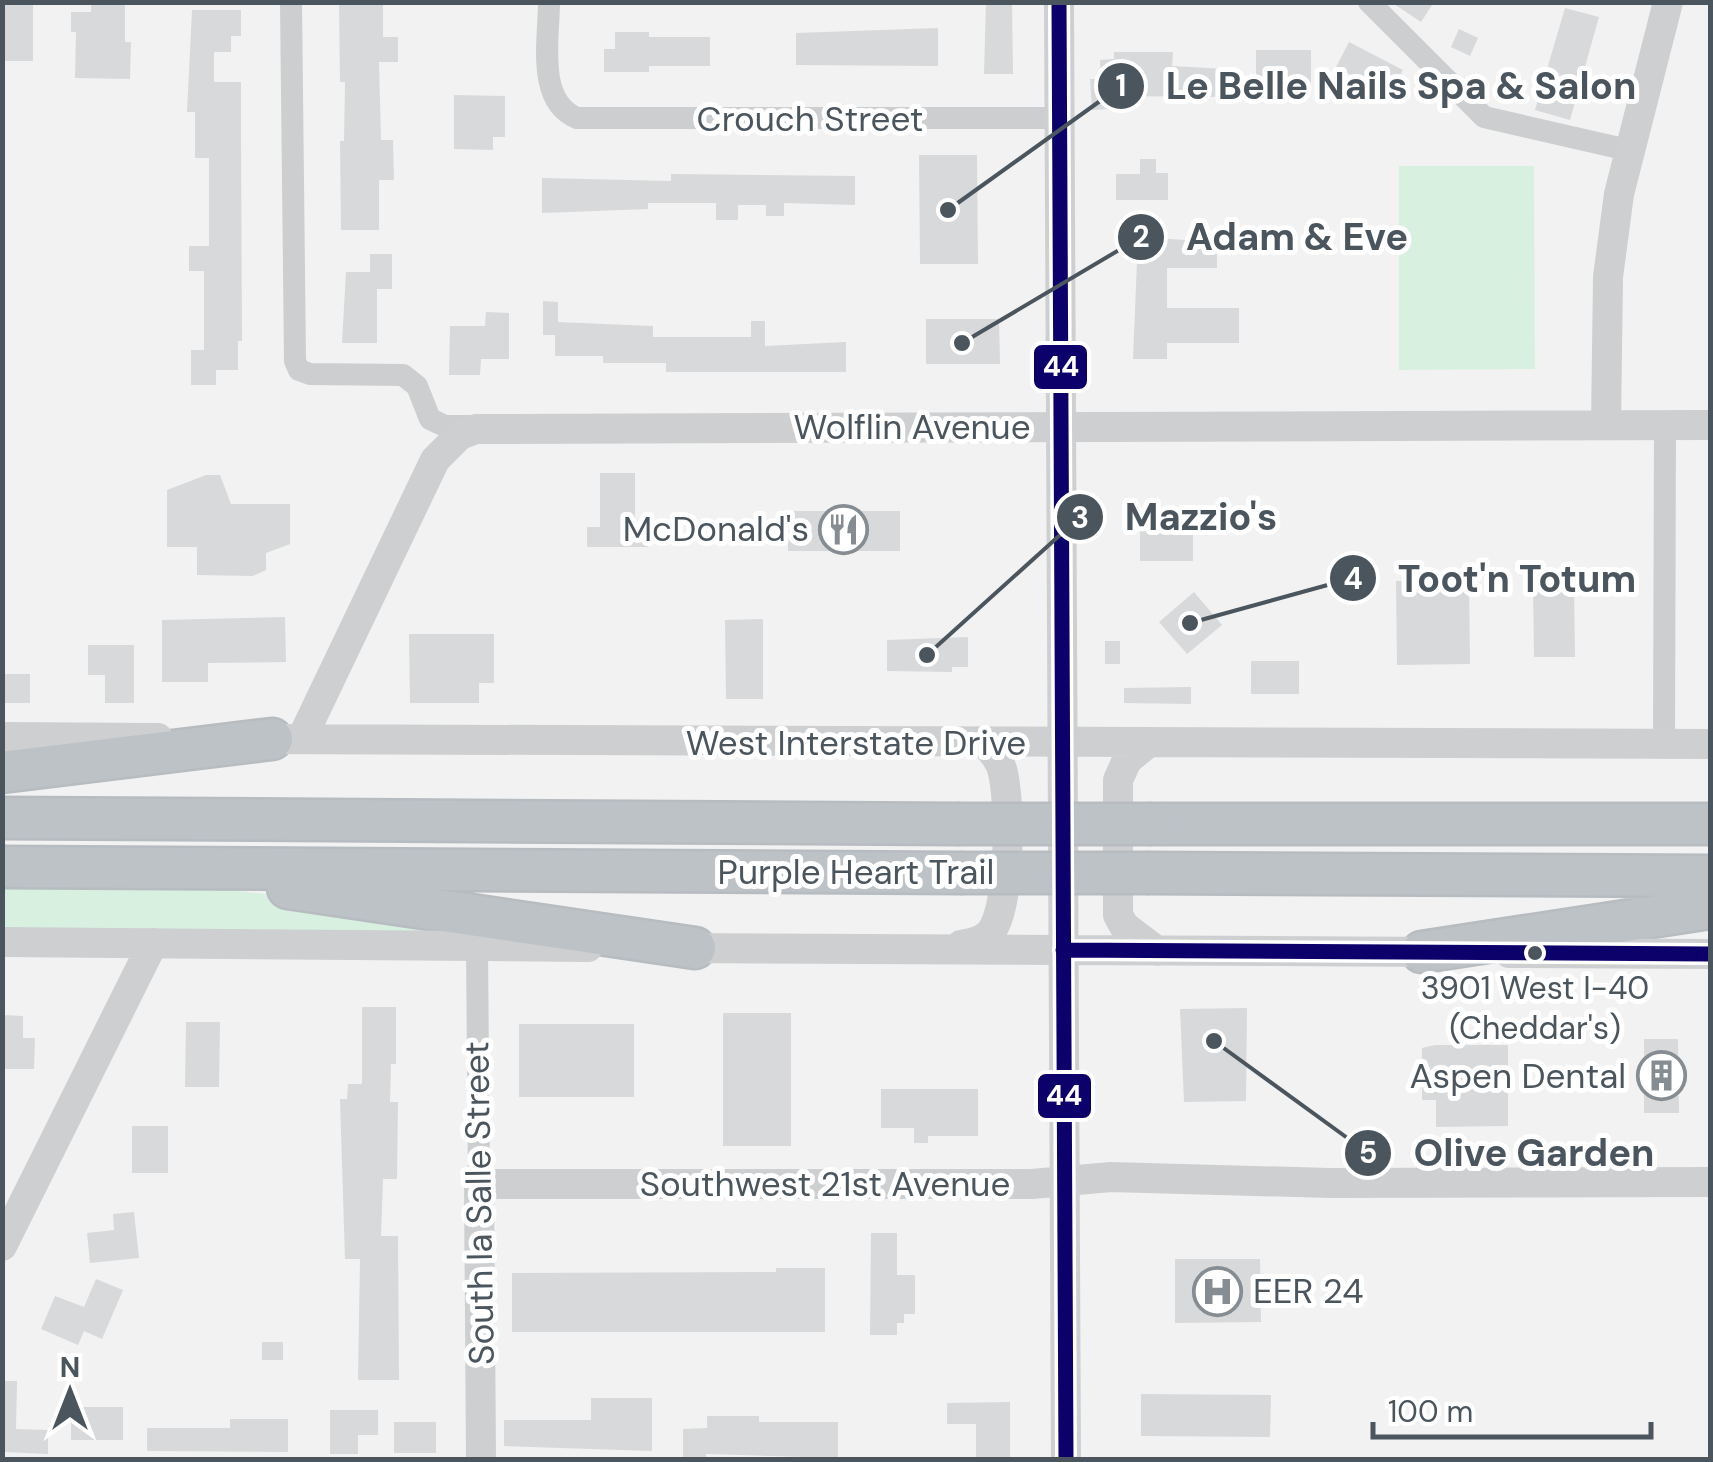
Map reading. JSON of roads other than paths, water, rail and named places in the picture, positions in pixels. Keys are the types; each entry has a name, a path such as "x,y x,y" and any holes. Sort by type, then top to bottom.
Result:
{"highway":[{"path":"2,772 287,739"},
{"name":"Purple Heart Trail","path":"2,818 1710,824"},
{"name":"Purple Heart Trail","path":"2,866 1710,876"},
{"path":"80,866 277,887 695,948"},
{"path":"1422,952 1710,908"}],"main road":[{"path":"1060,2 1066,1460"},
{"path":"1606,425 1608,277 1628,150 1668,2"},
{"name":"Wolflin Avenue","path":"287,739 446,445 476,428 1710,425"},
{"name":"West Interstate Drive","path":"2,737 1710,744"},
{"path":"944,950 982,940 991,932 1004,896 1005,784 1000,761 985,743"},
{"path":"1148,743 1127,760 1118,780 1118,915 1124,926 1156,951"},
{"path":"2,942 1710,954"},
{"path":"2,1246 153,943"},
{"name":"Southwest 21st Avenue","path":"479,1184 1128,1178 1330,1183 1710,1182"},
{"name":"South la Salle Street","path":"479,1184 481,1460"}],"street":[{"path":"291,2 295,361 299,370 310,374 403,374 418,386 425,414 426,460 419,492"},
{"name":"Crouch Street","path":"548,2 549,82 563,109 577,118 1060,118"},
{"path":"1369,2 1484,117 1628,150"},
{"path":"425,414 444,426 496,426"},
{"path":"1664,744 1665,425"},
{"name":"South la Salle Street","path":"477,946 479,1184"}],"place":[{"name":"Le Belle Nails Spa & Salon","path":"948,210"},
{"name":"Adam & Eve","path":"962,343"},
{"name":"McDonald's","path":"844,529"},
{"name":"Toot'n Totum","path":"1190,623"},
{"name":"Mazzio's","path":"927,655"},
{"name":"3901 West I-40 (Cheddar's)","path":"1535,953"},
{"name":"Olive Garden","path":"1214,1041"},
{"name":"Aspen Dental","path":"1661,1076"},
{"name":"EER 24","path":"1218,1291"}]}
